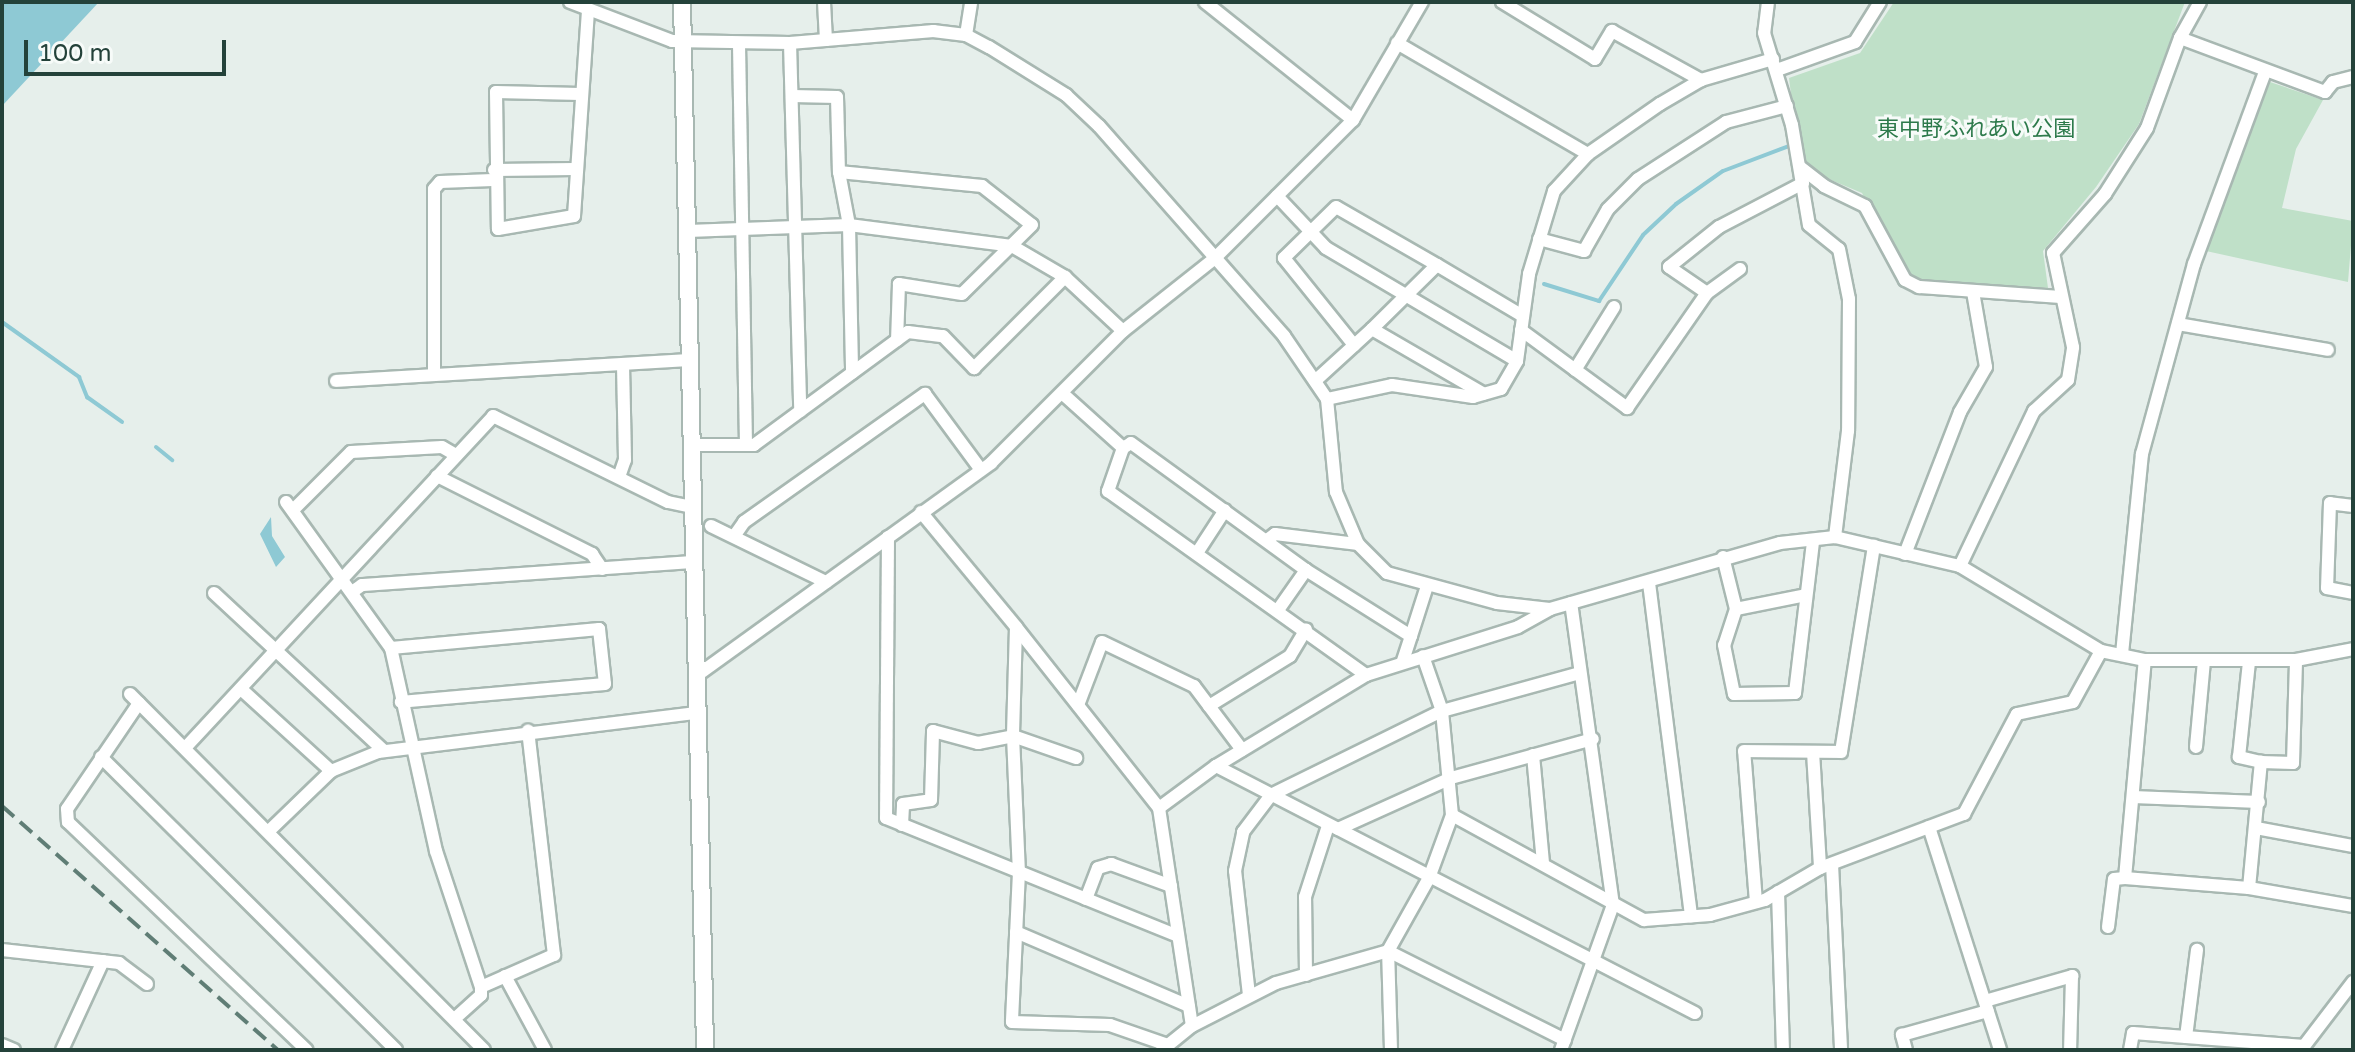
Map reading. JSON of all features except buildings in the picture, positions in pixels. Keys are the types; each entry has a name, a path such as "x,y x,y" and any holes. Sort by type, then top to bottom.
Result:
{"street":[{"path":"570,2 683,41 790,43 933,31 966,35 1066,95 1284,336 1327,399 1336,492 1358,544 1387,573 1497,603 1550,609"},
{"path":"682,2 705,1050"},
{"path":"824,2 826,40"},
{"path":"966,35 971,2"},
{"path":"1205,2 1353,120"},
{"path":"696,676 981,470 1123,331 1215,258 1353,120 1422,2"},
{"path":"1502,2 1595,59 1612,31 1701,80"},
{"path":"1768,2 1764,33 1787,106 1809,225 1839,249 1849,299 1848,431 1835,537"},
{"path":"1327,399 1392,385 1473,397 1501,389 1517,361 1539,239 1554,191 1588,154 1701,80 1775,65 1855,42 1880,2"},
{"path":"1960,566 2034,411 2068,380 2073,347 2053,253 2105,194 2147,128 2180,38 2200,2"},
{"path":"580,94 496,92 493,175 498,229 571,220 588,10"},
{"path":"2180,38 2325,92 2333,82 2353,77"},
{"path":"790,43 800,411"},
{"path":"1397,43 1588,154"},
{"path":"739,44 746,445"},
{"path":"2122,654 2142,454 2222,180 2265,72"},
{"path":"792,96 837,97 839,172 849,225 852,373"},
{"path":"1539,239 1584,251 1608,209 1638,179 1726,122 1787,106"},
{"path":"1800,167 1824,186 1865,206 1905,280 1919,287 2062,297"},
{"path":"434,375 434,189 440,182 575,169"},
{"path":"839,172 982,186 1032,225 962,294 899,284 897,340"},
{"path":"1707,293 1669,267 1719,227 1803,183"},
{"path":"1277,196 1326,248 1517,361"},
{"path":"1354,345 1284,258 1336,207 1523,316"},
{"path":"688,231 849,225 1012,246 1065,277 1123,331"},
{"path":"1315,381 1437,265"},
{"path":"1521,330 1627,408 1707,293 1740,269"},
{"path":"692,445 754,445 908,332 943,336 974,368 1065,277"},
{"path":"1905,554 1960,412 1986,367 1973,292"},
{"path":"1575,370 1614,307"},
{"path":"2178,324 2328,350"},
{"path":"1372,329 1484,394"},
{"path":"336,381 691,360"},
{"path":"619,477 625,460 623,366"},
{"path":"1062,393 1123,448"},
{"path":"735,535 744,522 925,394 981,470"},
{"path":"185,748 488,420 498,416 619,477 691,507"},
{"path":"1366,675 1306,629 1108,491 1123,448 1131,443 1306,570 1411,636"},
{"path":"454,1019 481,995 481,987 450,900 409,746 391,648 289,506 351,452 442,447 456,455"},
{"path":"437,476 592,554 602,569"},
{"path":"2353,506 2330,503 2327,588 2353,593"},
{"path":"1197,553 1225,510"},
{"path":"921,512 1159,808 1192,1026"},
{"path":"711,526 735,535 826,582"},
{"path":"1267,540 1275,534 1358,544"},
{"path":"888,537 886,818 1178,936"},
{"path":"1159,808 1216,766 1366,675 1518,627 1550,609 1780,543 1813,542 1835,537 1960,566 2101,651 2145,660 2296,660 2353,649"},
{"path":"1723,557 1736,609 1724,645 1734,694 1795,693 1813,542"},
{"path":"1756,902 1744,751 1841,752 1845,745 1874,546"},
{"path":"352,592 362,585 693,562"},
{"path":"1278,610 1306,570"},
{"path":"1649,583 1691,916"},
{"path":"1403,661 1427,586"},
{"path":"214,593 384,751"},
{"path":"1736,609 1806,595"},
{"path":"1016,627 1013,736 1019,872 1012,1022 1110,1025 1164,1047 1192,1026 1249,995 1388,951 1563,1045 1613,905 1593,739 1571,603"},
{"path":"391,648 599,629 605,684 401,702"},
{"path":"1209,706 1290,656 1306,629"},
{"path":"1078,705 1102,642 1194,686 1242,750"},
{"path":"1452,815 1543,862 1613,905 1644,920 1691,916 1756,902 1826,866 1964,814 2017,714 2073,702 2101,651"},
{"path":"1391,1050 1388,951 1429,878 1452,815 1451,778 1442,711 1423,656"},
{"path":"2125,878 2145,660"},
{"path":"2196,747 2204,660"},
{"path":"2249,662 2239,757 2261,762 2293,763 2296,660"},
{"path":"1249,995 1235,871 1243,832 1271,795 1442,711 1580,673"},
{"path":"241,689 331,771"},
{"path":"307,1050 68,822 67,809 134,698 271,829 484,1050"},
{"path":"271,829 331,771 384,751 528,731 697,713"},
{"path":"481,987 554,955 528,731"},
{"path":"902,825 903,804 931,800 933,731 978,743 1013,736 1076,758"},
{"path":"1306,975 1305,897 1333,828 1451,778 1593,739"},
{"path":"1813,752 1841,1050"},
{"path":"1533,755 1543,862"},
{"path":"101,757 396,1050"},
{"path":"2249,888 2261,762"},
{"path":"1216,766 1695,1013"},
{"path":"2133,797 2259,802"},
{"path":"1929,827 2000,1050"},
{"path":"2256,828 2353,846"},
{"path":"1086,899 1098,868 1111,864 1171,886"},
{"path":"2108,927 2114,879 2125,878 2249,888 2353,906"},
{"path":"1778,892 1783,1050"},
{"path":"1016,932 1189,1006"},
{"path":"2,950 119,963 147,984"},
{"path":"2186,1037 2197,950"},
{"path":"62,1050 103,961"},
{"path":"505,976 545,1050"},
{"path":"1906,1050 1902,1035 2072,976 2070,1050"},
{"path":"2130,1050 2133,1033 2186,1037 2220,1045 2303,1048 2353,982"},
{"path":"2,1045 14,1050"}],"green space":[{"name":"東中野ふれあい公園","path":"1894,2 2185,2 2139,124 2096,187 2043,251 2048,288 1905,280 1862,193 1800,167 1789,78 1860,53"},
{"path":"2270,82 2323,100 2296,149 2282,208 2353,221 2348,282 2206,251"}],"water":[{"path":"2,2 99,2 2,106"},
{"path":"271,517 272,536 285,557 276,567 260,534"}],"waterway":[{"path":"1544,284 1599,301 1643,235 1676,204 1723,171 1789,146"},
{"path":"2,322 79,377 87,397 122,422"},
{"path":"156,447 172,460"}],"railway":[{"path":"2,806 278,1050"}]}
